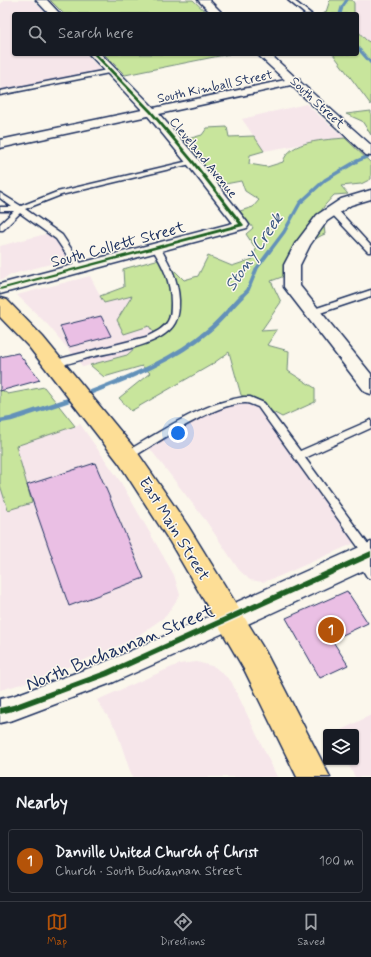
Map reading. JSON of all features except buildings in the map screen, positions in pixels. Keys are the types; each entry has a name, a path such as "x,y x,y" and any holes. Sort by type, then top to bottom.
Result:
{"main road":[{"name":"East Main Street","path":"0,305 36,342 127,456 178,534 255,661 314,777"}],"street":[{"path":"41,0 53,12"},
{"path":"203,0 216,12"},
{"name":"Cleveland Avenue","path":"97,56 151,112 193,162 242,225"},
{"name":"South Street","path":"265,56 371,152"},
{"name":"South Kimball Street","path":"0,144 294,81"},
{"path":"371,194 346,202 322,218 303,244 292,266 292,287 311,313 371,387"},
{"name":"South Collett Street","path":"0,289 242,225"},
{"path":"229,619 368,560"},
{"name":"North Buchannan Street","path":"0,711 13,708 106,674 229,619"}],"lane":[{"path":"290,0 305,12"},
{"path":"0,93 112,71"},
{"path":"0,228 20,209 59,193 193,162"},
{"path":"0,195 59,237 80,268"},
{"path":"0,209 20,209"},
{"path":"333,210 371,250"},
{"path":"60,371 158,336 170,326 175,311 175,287 169,268 156,248"},
{"path":"311,313 371,294"},
{"path":"127,456 202,413 227,403 245,400 261,405 299,456 368,560"},
{"path":"299,456 371,424"}],"shaded area":[{"path":"4,0 33,0 44,12 12,12 12,56 88,56 103,72 0,92 0,5"},
{"path":"358,0 371,0 371,43 359,32 359,12 354,12 354,3"},
{"path":"306,104 345,138 264,151 242,119"},
{"path":"53,232 73,258 9,275 2,280 0,279 0,246"},
{"path":"90,276 104,303 132,296 153,331 127,355 83,367 48,325 17,295"},
{"path":"245,399 261,405 359,541 263,582 250,580 239,570 206,521 147,445 202,413"},
{"path":"80,424 120,481 174,575 180,595 166,616 132,640 39,679 0,690 0,454 16,446"},
{"path":"197,662 215,667 231,681 277,777 132,777 116,729 97,700 179,664"},
{"path":"371,715 371,777 355,777 349,765 359,765 359,729 343,729"}],"green space":[{"path":"50,0 193,0 206,12 62,12"},
{"path":"330,0 352,0 354,3 354,12 326,12"},
{"path":"359,32 371,43 371,105 334,56 359,56"},
{"path":"106,56 219,56 125,75"},
{"path":"371,111 371,135 362,121 346,114"},
{"path":"227,127 229,137 254,136 264,151 250,155 249,164 267,167 283,162 293,149 300,145 309,142 345,138 371,163 371,179 361,184 341,186 348,194 334,195 325,205 314,222 324,226 325,234 312,243 299,265 283,277 271,281 281,302 261,331 277,330 267,345 289,351 288,371 315,388 315,402 282,417 241,395 229,352 211,365 131,411 119,398 150,373 142,366 104,377 90,365 127,355 153,332 149,326 124,334 117,320 132,296 104,303 100,296 124,287 123,269 156,260 166,262 184,280 198,276 208,256 232,266 253,259 256,249 246,234 253,228 240,211 253,207 259,200 245,191 241,181 220,185 184,140 202,135 207,128"},
{"path":"44,387 75,426 16,446 32,503 8,510 0,485 0,389 8,394"}],"waterway":[{"name":"Stony Creek","path":"341,12 347,0"},
{"name":"Stony Creek","path":"359,49 371,63"},
{"name":"Stony Creek","path":"242,296 248,290 257,268 284,232 300,203 325,180 357,161 371,155"},
{"name":"Stony Creek","path":"84,395 150,368 180,351 213,326 242,296"},
{"name":"Stony Creek","path":"0,421 11,419 75,398"}],"cycle path":[{"path":"0,289 242,225 193,162 151,112 97,56"},
{"path":"0,711 13,708 106,674 371,554"}],"place":[{"name":"Danville United Church of Christ","path":"331,630"}]}
